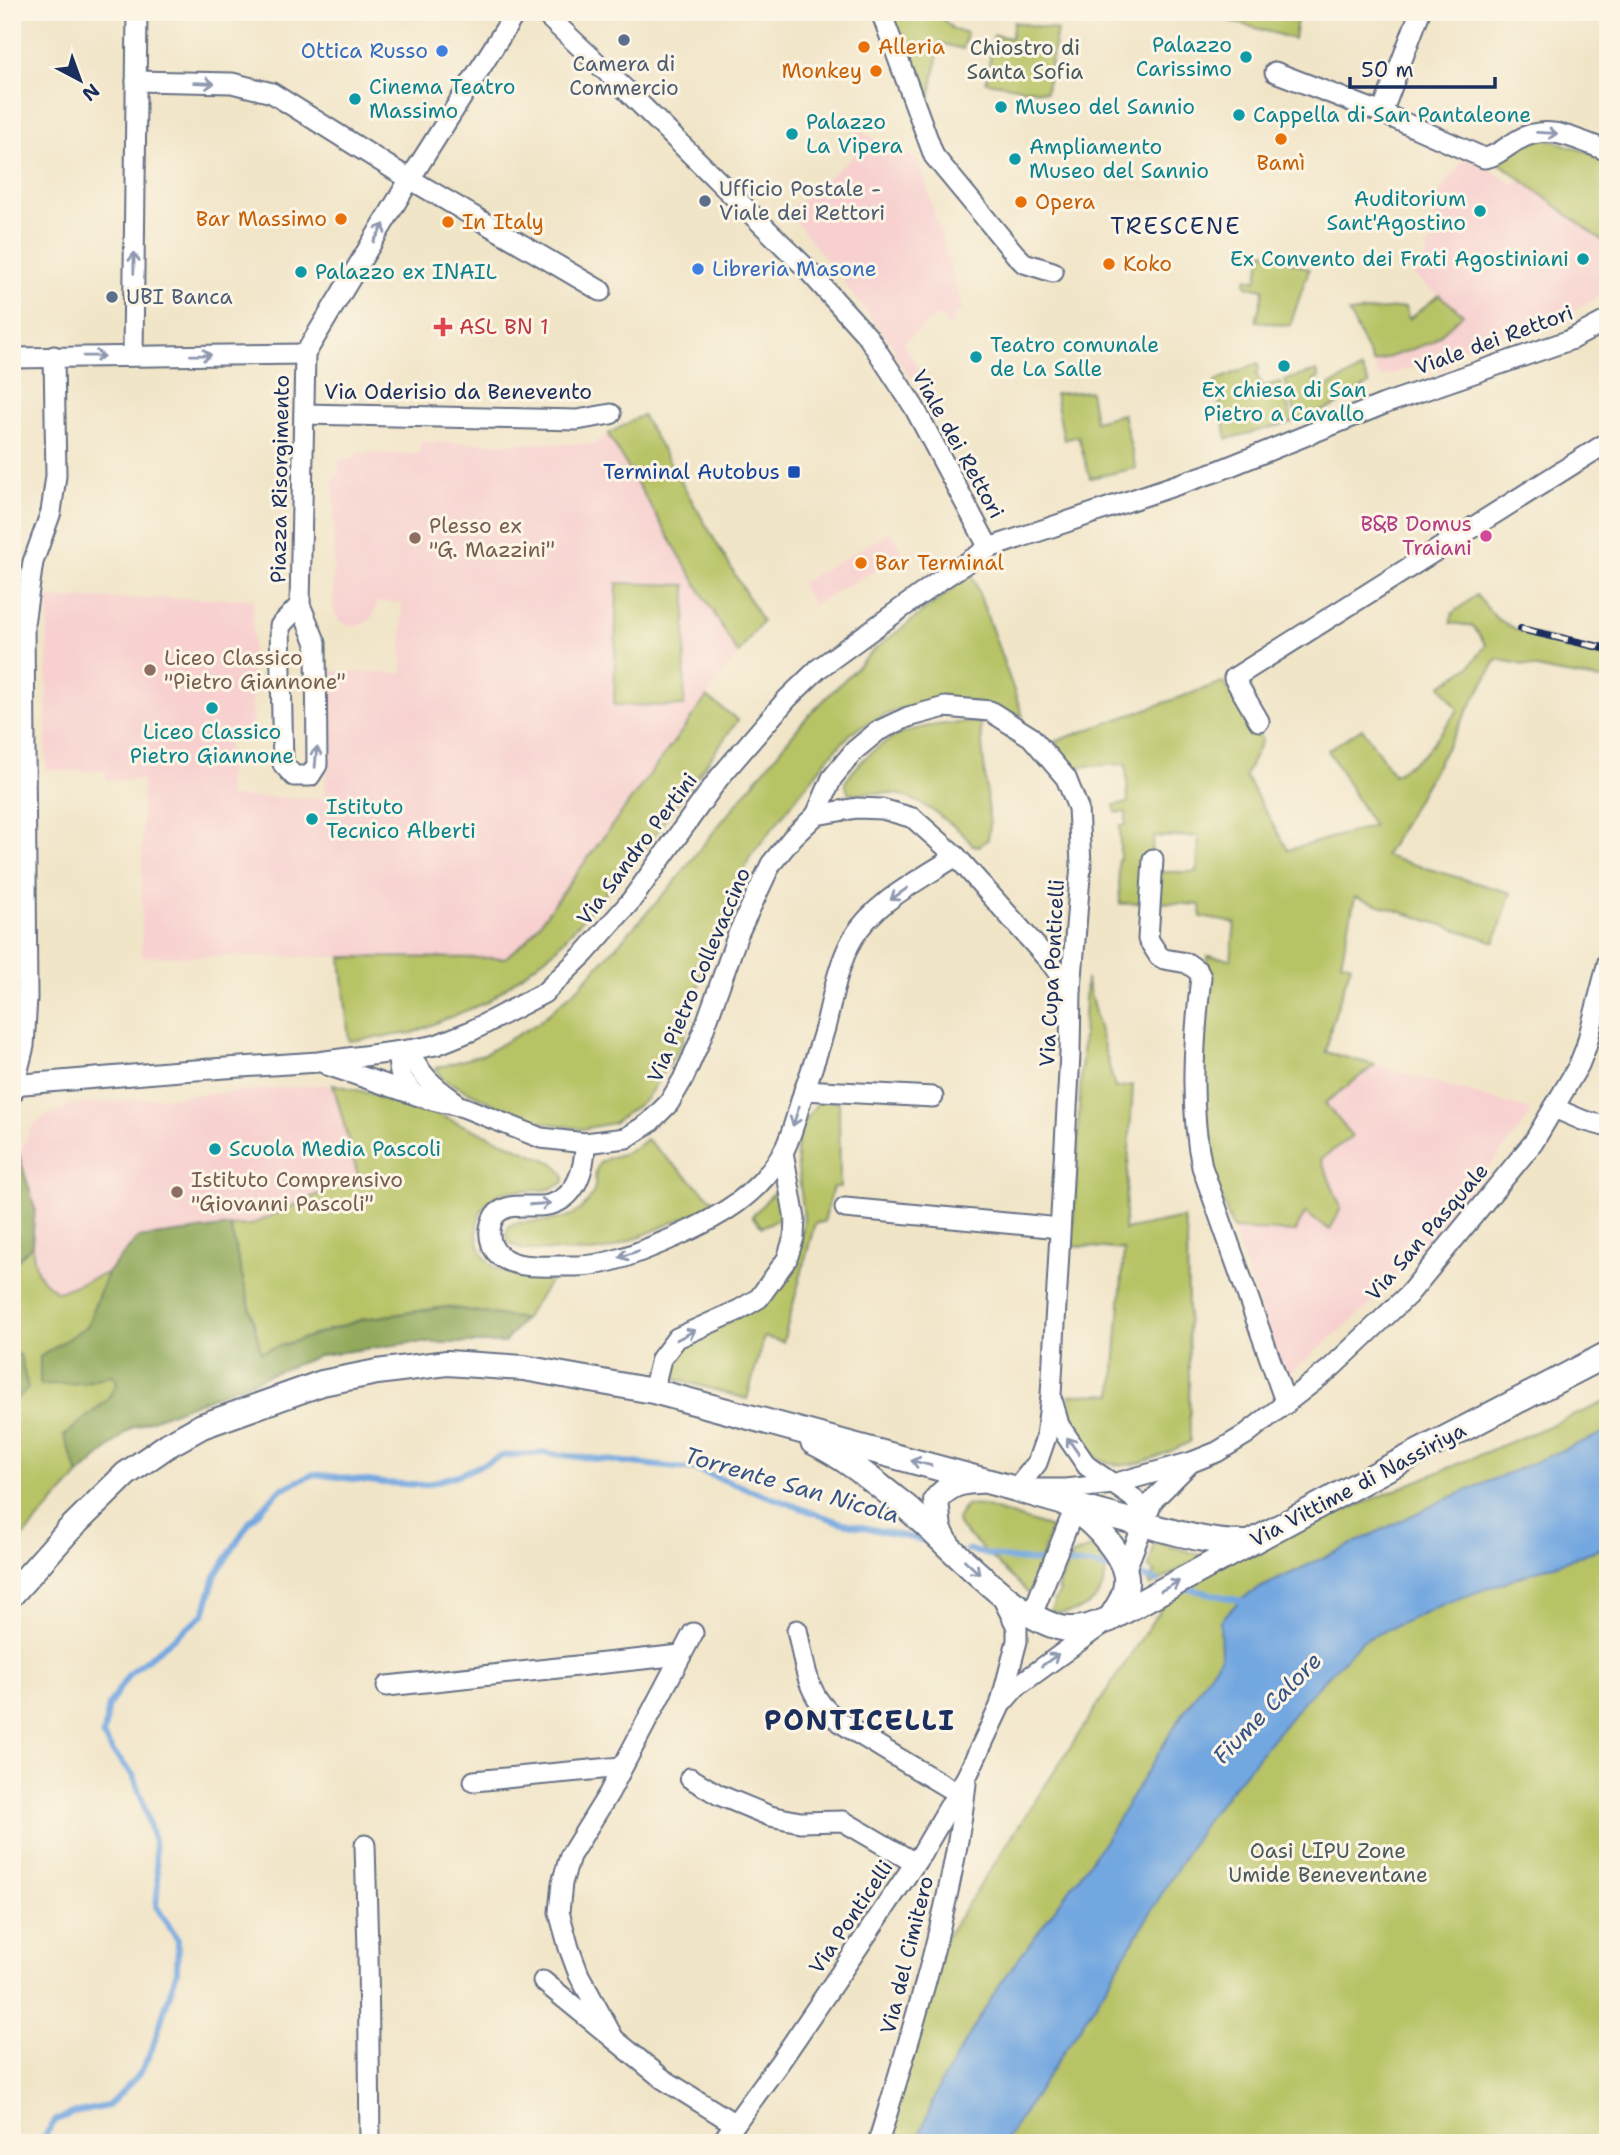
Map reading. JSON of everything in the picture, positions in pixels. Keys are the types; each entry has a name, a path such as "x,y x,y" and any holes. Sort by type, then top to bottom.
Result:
{"main road":[{"name":"Via Vittime di Nassiriya","path":"1031,1617 1069,1629 1087,1628 1110,1619 1608,1354"},
{"path":"12,1594 69,1530 126,1474 202,1426 322,1383 377,1372 447,1363 524,1368 653,1391 1016,1489 1070,1507 1145,1519 1223,1544 1250,1543"},
{"path":"778,1424 821,1446 860,1471 1031,1617"},
{"path":"947,1543 939,1529 936,1500 944,1490 956,1483 987,1481"},
{"path":"1070,1507 1098,1528 1125,1571 1123,1595 1110,1619"}],"street":[{"path":"133,355 137,12"},
{"path":"305,354 410,179 516,12"},
{"name":"Viale dei Rettori","path":"543,12 628,92 795,258 868,337 914,407 989,548 1218,471 1384,404 1570,340 1608,320"},
{"path":"881,12 934,156 1024,263 1053,272"},
{"path":"1382,113 1420,12"},
{"path":"1275,72 1382,113 1484,158 1489,158 1529,133 1543,130 1608,151"},
{"path":"136,81 232,83 272,93 410,179 601,291"},
{"name":"Piazza Risorgimento","path":"12,358 305,354 300,605 316,643 317,765 310,776 295,776 284,764 280,626 300,605"},
{"path":"13,1088 24,1046 27,998 24,624 33,562 51,512 56,476 54,356"},
{"name":"Via Oderisio da Benevento","path":"304,414 577,420 611,414"},
{"path":"1259,721 1234,678 1608,442"},
{"name":"Via Sandro Pertini","path":"13,1088 180,1071 318,1062 404,1051 436,1045 471,1031 544,993 585,953 629,902 719,779 787,699 818,669 939,580 989,548"},
{"name":"Via Cupa Ponticelli","path":"816,814 832,778 855,750 878,732 908,717 945,708 990,710 1031,737 1066,778 1078,808 1081,864 1071,990 1070,1054 1051,1395 1046,1437 1037,1462 1016,1489"},
{"path":"816,814 857,808 882,810 914,818 956,856 1051,963 1071,990"},
{"name":"Via Pietro Collevaccino","path":"318,1062 463,1107 541,1138 585,1143 626,1138 649,1123 669,1103 699,1044 738,934 761,880 793,837 816,814"},
{"path":"585,1143 585,1160 579,1180 571,1192 548,1205 508,1207 495,1215 489,1228 491,1242 502,1258 513,1264 588,1266 625,1256 703,1225 737,1205 761,1183 783,1153 824,1031 841,964 854,937 872,915 898,894 956,856"},
{"path":"1153,859 1148,939 1159,956 1187,963 1198,971 1201,977 1195,1027 1195,1104 1196,1138 1202,1167 1286,1404"},
{"name":"Via San Pasquale","path":"1192,1462 1217,1452 1245,1435 1286,1404 1331,1368 1408,1295 1533,1143 1580,1065 1608,962"},
{"path":"404,1051 398,1071 416,1094"},
{"path":"404,1051 429,1084 463,1107"},
{"path":"804,1090 933,1097"},
{"path":"1554,1108 1608,1127"},
{"path":"653,1391 661,1359 677,1338 759,1298 787,1259 795,1219 783,1153"},
{"path":"845,1208 1060,1228"},
{"path":"1051,1395 1059,1425 1087,1466 1132,1497 1145,1519"},
{"path":"1016,1489 1066,1489 1113,1484 1192,1462"},
{"path":"1125,1571 1153,1500 1192,1462"},
{"path":"1031,1617 1070,1507"},
{"name":"Via Ponticelli","path":"721,2143 782,2059 915,1863 962,1784 1000,1706 1017,1642 1017,1627 998,1591"},
{"name":"Via Ponticelli","path":"1000,1706 1016,1687 1110,1619"},
{"path":"797,1630 817,1698 839,1721 859,1735 962,1784"},
{"path":"614,2039 579,1975 559,1912 562,1883 570,1856 622,1767 693,1633"},
{"path":"387,1686 681,1655"},
{"path":"474,1781 622,1767"},
{"path":"690,1778 770,1816 800,1822 843,1821 915,1863"},
{"name":"Via del Cimitero","path":"878,2143 904,2060 931,1958 961,1829 962,1784"},
{"path":"365,1845 370,2143"},
{"path":"543,1980 663,2079 735,2124"}],"shaded area":[{"path":"859,131 919,161 963,310 952,316 955,322 948,326 940,313 903,343 921,372 911,378 893,353 896,350 788,211 855,155 850,148"},
{"path":"1466,155 1515,186 1520,178 1498,162 1608,159 1608,249 1601,257 1608,262 1608,292 1552,323 1529,329 1524,324 1446,356 1449,367 1436,371 1432,361 1380,378 1373,363 1432,342 1463,313 1413,276 1429,253 1426,250 1440,232 1433,210 1434,201"},
{"path":"608,434 738,654 528,939 505,958 142,956 142,780 106,780 106,771 46,770 48,598 253,599 252,741 228,741 228,797 325,798 330,671 402,673 402,603 377,602 374,615 358,626 339,620 333,609 334,475 339,474 339,459 356,459 356,453 420,454 420,442 593,444"},
{"path":"891,532 904,554 813,605 800,583"},
{"path":"1375,1065 1531,1110 1526,1121 1442,1226 1370,1305 1283,1379 1233,1229 1295,1232 1304,1212 1329,1230 1341,1208 1321,1158 1325,1103"},
{"name":"Istituto Comprensivo \"Giovanni Pascoli\"","path":"333,1084 358,1176 251,1225 230,1226 120,1260 107,1273 58,1292 43,1283 35,1266 32,1245 35,1208 19,1155 31,1128 46,1116 69,1105"}],"green space":[{"path":"889,12 936,12 953,29 967,33 963,49 940,43 927,116"},
{"path":"1199,12 1298,12 1294,39"},
{"name":"Chiostro di Santa Sofia","path":"1014,22 1057,30 1046,92 986,82 994,35 1011,38"},
{"path":"1545,138 1608,159 1608,245 1498,162 1513,148"},
{"path":"1263,251 1309,269 1290,326 1256,321 1264,289 1247,286 1245,283 1247,278 1256,281"},
{"path":"1439,295 1463,314 1432,342 1373,363 1349,313 1405,307 1409,319"},
{"path":"1258,363 1256,375 1264,386 1280,382 1293,422 1227,439 1215,381"},
{"path":"1362,369 1369,384 1334,406 1298,421 1285,380 1317,371 1319,378 1314,380 1316,388 1321,386 1323,389"},
{"path":"1090,391 1095,421 1123,414 1136,468 1090,478 1078,436 1064,440 1055,394"},
{"path":"642,415 762,621 738,654 608,434"},
{"path":"972,574 1023,716 963,699 896,710 853,731 828,758 750,857 703,970 682,1044 646,1099 613,1123 582,1129 524,1119 442,1079 436,1068 484,1054 538,1023 579,987 675,882 806,718 875,649"},
{"path":"617,583 686,585 684,706 614,705"},
{"path":"1476,595 1497,619 1517,630 1608,655 1608,681 1497,659 1385,856 1511,893 1495,942 1355,897 1341,962 1351,965 1332,1023 1326,1052 1375,1065 1325,1103 1352,1136 1321,1159 1341,1208 1330,1230 1305,1213 1295,1232 1233,1229 1210,1169 1200,1088 1208,956 1231,959 1235,923 1201,917 1200,905 1157,902 1120,904 1120,825 1126,825 1126,812 1116,813 1114,805 1128,803 1126,764 1072,767 1056,741 1223,682 1262,740 1245,776 1288,850 1373,826 1328,750 1362,728 1394,775 1424,754 1458,710 1441,686 1470,666 1486,645 1473,626 1450,623 1453,613","holes":["1199,836 1197,872 1148,872 1154,837"]},
{"path":"707,697 738,720 645,848 555,950 487,1002 412,1033 349,1041 341,957 505,958 528,939"},
{"path":"980,722 990,827 988,839 980,846 972,845 952,825 919,802 889,793 848,793 845,782 859,764 888,740 921,728"},
{"path":"1086,979 1115,1088 1133,1085 1124,1230 1183,1218 1187,1235 1190,1442 1145,1461 1122,1465 1108,1463 1088,1449 1075,1425 1070,1395 1113,1394 1124,1250 1072,1245"},
{"path":"333,1084 412,1104 554,1163 564,1175 564,1182 556,1187 500,1194 489,1201 478,1222 479,1246 484,1257 493,1266 509,1274 552,1279 524,1319 446,1307 364,1319 261,1352 230,1226 251,1225 358,1176"},
{"path":"819,1101 839,1102 840,1187 833,1187 824,1222 815,1223 783,1342 764,1337 747,1399 662,1375 672,1350 764,1304 780,1287 799,1256 804,1218 796,1150 800,1127"},
{"path":"646,1139 717,1204 610,1249 592,1252 523,1250 508,1242 506,1234 509,1226 515,1223 561,1218 580,1210 594,1190 599,1164 628,1152"},
{"path":"19,1155 35,1208 32,1245 12,1266 12,1176"},
{"path":"778,1188 783,1217 762,1227 752,1216"},
{"path":"230,1226 261,1352 364,1319 447,1307 524,1319 504,1343 409,1343 321,1355 131,1428 79,1475 64,1436 106,1401 117,1384 113,1375 82,1383 40,1385 40,1357 87,1326 107,1273 138,1238"},
{"path":"32,1245 38,1273 45,1283 58,1292 107,1273 87,1326 40,1357 82,1383 113,1375 117,1384 106,1401 64,1436 79,1475 12,1549 12,1403 27,1388 20,1355 12,1352 12,1266"},
{"path":"12,1352 20,1355 28,1388 12,1403"},
{"name":"Oasi LIPU Zone Umide Beneventane","path":"1608,1401 1608,2143 870,2143 945,1939 1161,1608 1184,1583 1214,1566"},
{"path":"966,1505 983,1506 1051,1528 1030,1595 958,1525 957,1519"},
{"path":"1154,1543 1204,1556 1150,1586 1148,1580 1155,1573 1149,1568"},
{"path":"1094,1546 1102,1558 1105,1571 1104,1584 1099,1595 1079,1610 1065,1613 1050,1611 1073,1555"}],"water":[{"name":"Fiume Calore","path":"1608,1431 1608,1546 1446,1603 1362,1641 1302,1703 1207,1819 1096,2003 1004,2143 916,2143 940,2084 998,1987 1104,1842 1221,1656 1220,1621 1240,1600 1442,1501"}],"waterway":[{"name":"Torrente San Nicola","path":"39,2143 56,2120 73,2113 108,2106 141,2072 152,2049 177,1971 178,1940 156,1906 158,1886 154,1840 141,1797 133,1775 103,1736 109,1705 129,1674 204,1614 215,1576 250,1521 281,1489 314,1474 424,1485 461,1474 502,1456 544,1453 696,1470 839,1522 931,1542"},
{"name":"Torrente San Nicola","path":"967,1550 1010,1559 1093,1565 1108,1569"},
{"name":"Torrente San Nicola","path":"1143,1577 1158,1581"},
{"name":"Torrente San Nicola","path":"1186,1588 1246,1602"}],"railway":[{"path":"1521,629 1608,649"}],"place":[{"name":"Camera di Commercio","path":"624,40"},
{"name":"Alleria","path":"864,47"},
{"name":"Ottica Russo","path":"442,51"},
{"name":"Palazzo Carissimo","path":"1246,57"},
{"name":"Monkey","path":"876,71"},
{"name":"Cinema Teatro Massimo","path":"355,99"},
{"name":"Museo del Sannio","path":"1001,107"},
{"name":"Cappella di San Pantaleone","path":"1239,115"},
{"name":"Palazzo La Vipera","path":"792,134"},
{"name":"Bamì","path":"1281,139"},
{"name":"Ampliamento Museo del Sannio","path":"1015,159"},
{"name":"Ufficio Postale - Viale dei Rettori","path":"705,201"},
{"name":"Opera","path":"1021,202"},
{"name":"Auditorium Sant'Agostino","path":"1480,211"},
{"name":"Bar Massimo","path":"341,219"},
{"name":"In Italy","path":"448,222"},
{"name":"Ex Convento dei Frati Agostiniani","path":"1583,259"},
{"name":"Koko","path":"1109,264"},
{"name":"Libreria Masone","path":"698,269"},
{"name":"Palazzo ex INAIL","path":"301,272"},
{"name":"UBI Banca","path":"112,297"},
{"name":"ASL BN 1","path":"443,327"},
{"name":"Teatro comunale de La Salle","path":"976,357"},
{"name":"Ex chiesa di San Pietro a Cavallo","path":"1284,366"},
{"name":"Terminal Autobus","path":"794,472"},
{"name":"B&B Domus Traiani","path":"1486,536"},
{"name":"Plesso ex \"G. Mazzini\"","path":"415,538"},
{"name":"Bar Terminal","path":"861,563"},
{"name":"Liceo Classico \"Pietro Giannone\"","path":"150,670"},
{"name":"Liceo Classico Pietro Giannone","path":"212,708"},
{"name":"Istituto Tecnico Alberti","path":"312,819"},
{"name":"Scuola Media Pascoli","path":"215,1149"},
{"name":"Istituto Comprensivo \"Giovanni Pascoli\"","path":"177,1192"}],"district":[{"name":"TRESCENE","path":"1176,226"},
{"name":"PONTICELLI","path":"860,1720"}]}
